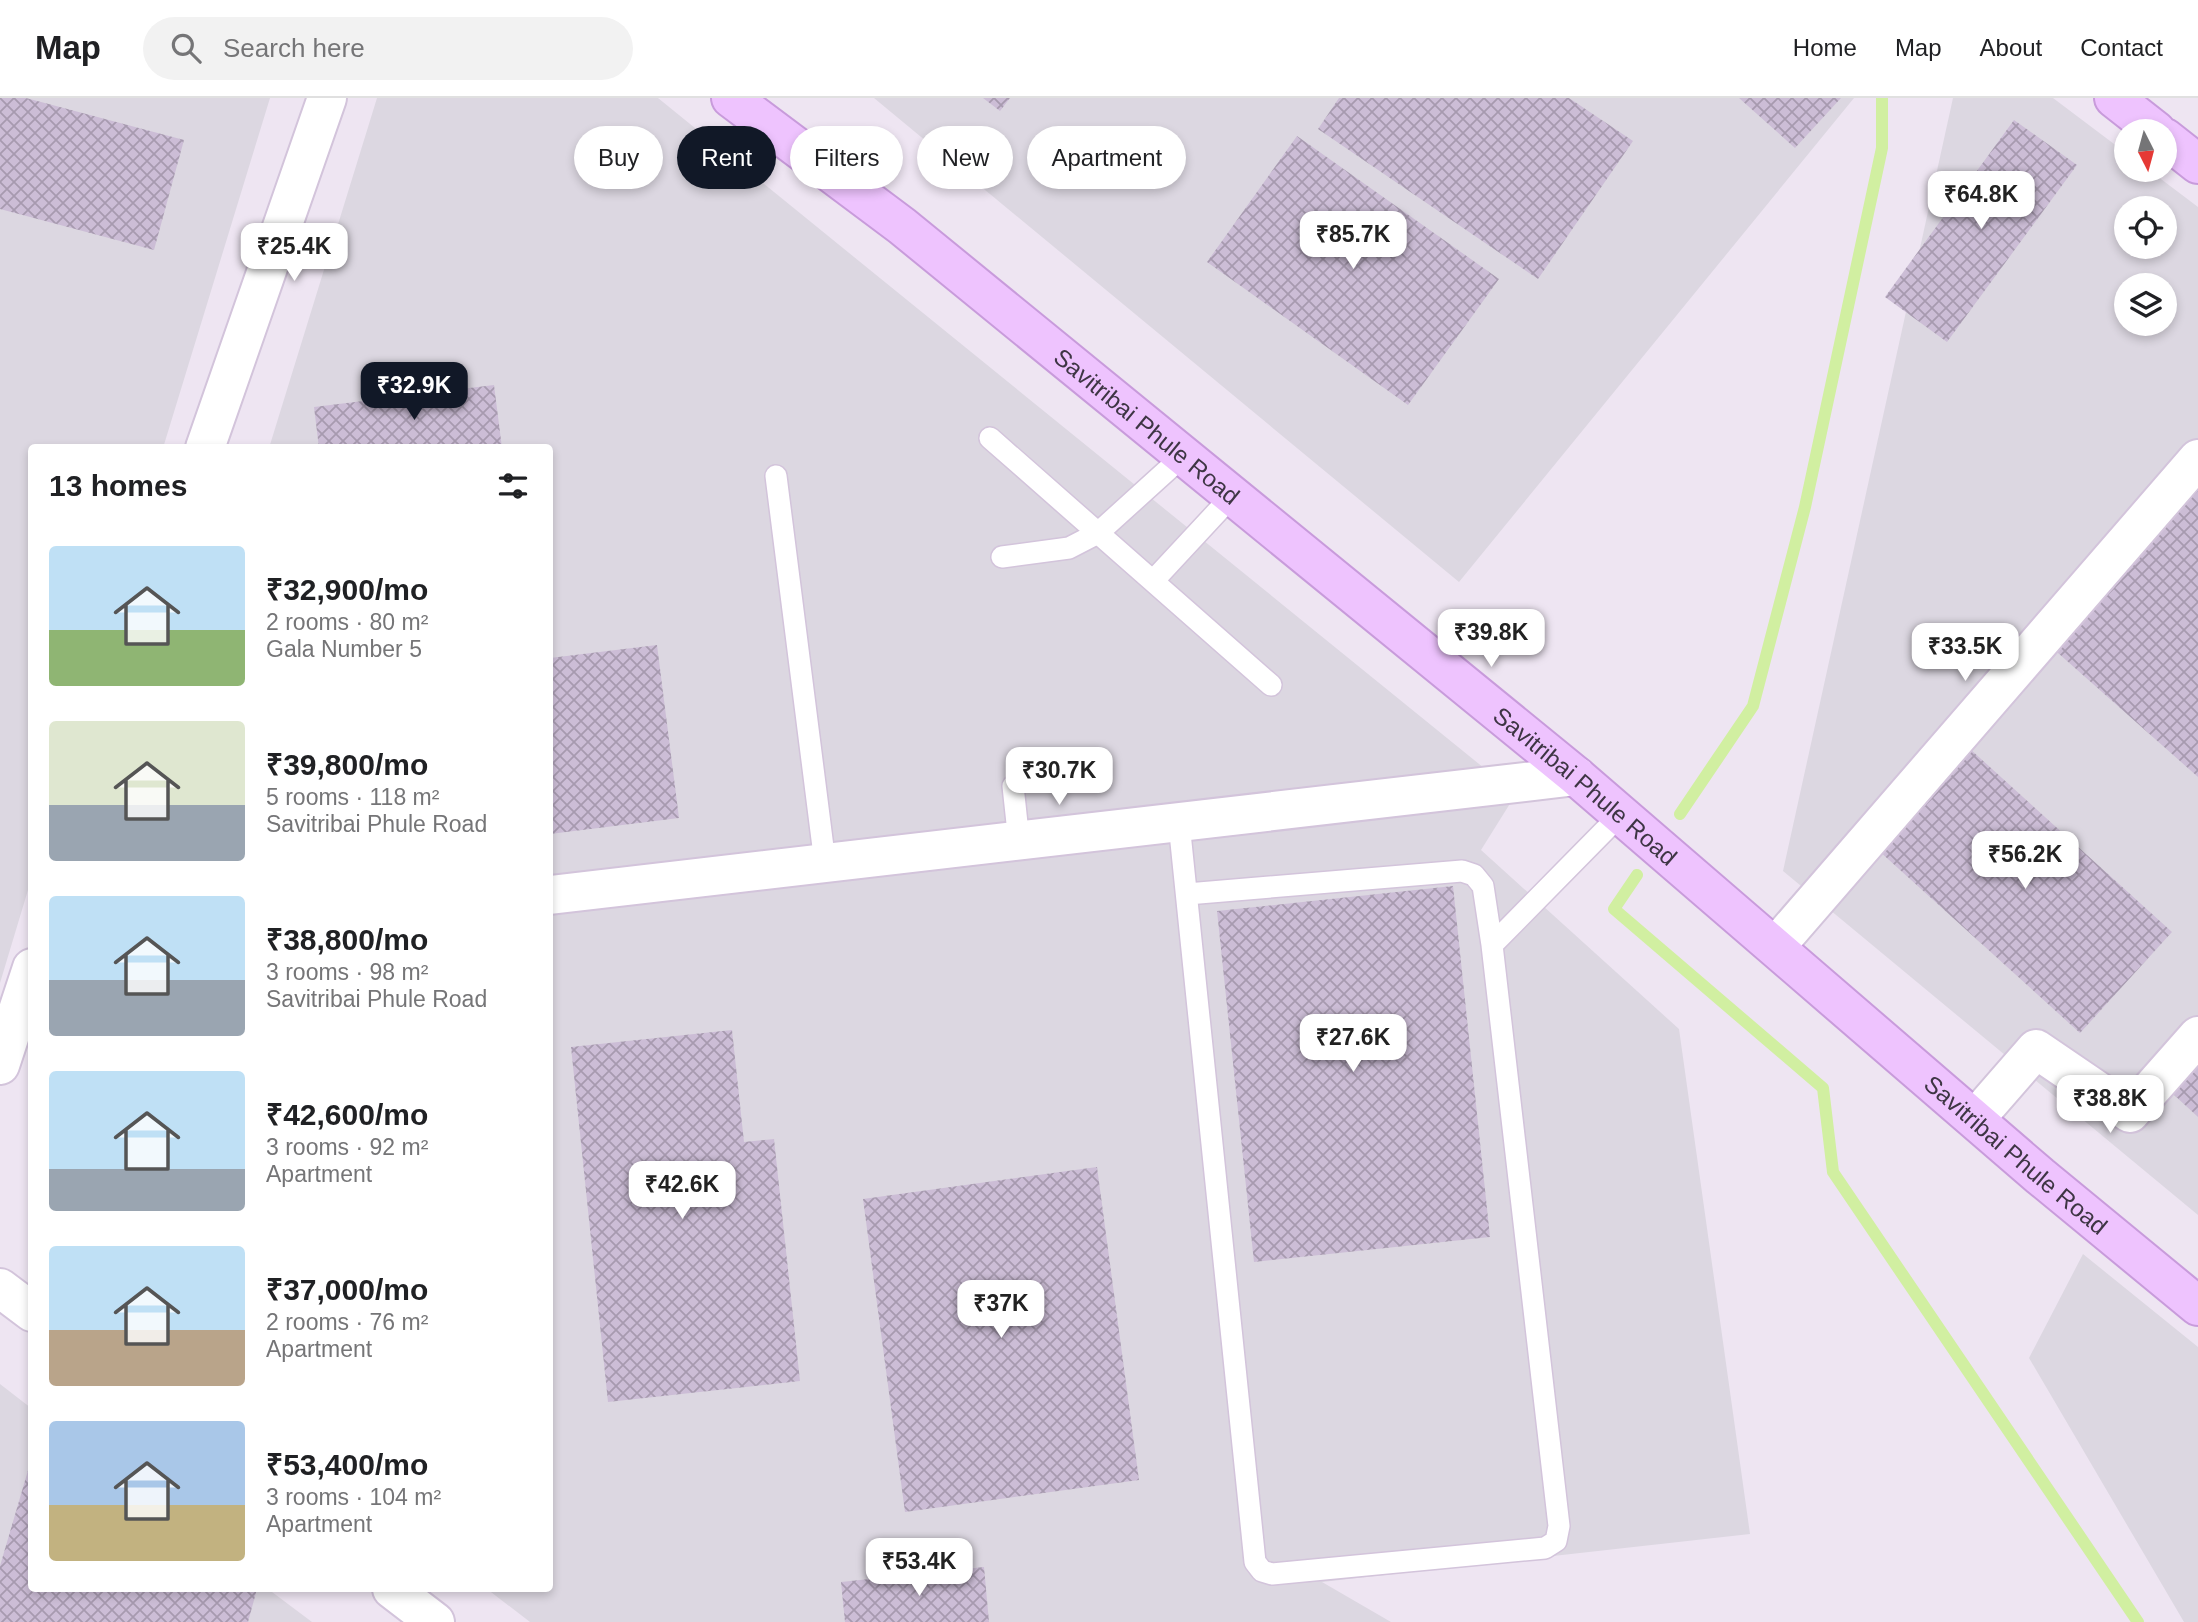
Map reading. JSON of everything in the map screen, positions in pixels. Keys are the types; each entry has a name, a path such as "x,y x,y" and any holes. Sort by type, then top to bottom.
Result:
{"street":[{"path":"206,444 327,98"},
{"name":"Savitribai Phule Road","path":"731,98 902,226 1576,776 2040,1176 2198,1306"},
{"path":"2114,98 2141,119"},
{"path":"2177,147 2198,164"},
{"path":"1776,946 2198,459"},
{"path":"553,895 1576,776"},
{"path":"0,1065 28,980"},
{"path":"1975,1119 2036,1049 2130,1113 2198,1036"},
{"path":"0,1287 28,1309"},
{"path":"396,1592 435,1622"}],"lane":[{"path":"990,438 1271,685"},
{"path":"1002,557 1069,548 1098,533 1184,456"},
{"path":"776,477 825,863"},
{"path":"1153,581 1232,496"},
{"path":"1013,786 1019,842"},
{"path":"1492,945 1620,814"},
{"path":"1179,823 1255,1562 1262,1571 1272,1574 1545,1548 1556,1541 1559,1526 1483,886 1474,876 1462,871 1187,894"}],"shaded area":[{"path":"0,98 270,98 164,444 28,444 28,890 0,983"},
{"path":"377,98 658,98 693,126 677,126 677,189 770,189 1516,794 1481,850 1679,1029 1750,1534 1322,1582 1391,1622 530,1622 491,1592 553,1592 553,444 270,444"},
{"path":"874,98 1854,98 1459,582 984,189 1013,189 1013,126 917,126 917,134"},
{"path":"1953,98 2053,98 2114,144 2114,182 2165,182 2198,207 2198,1215 1783,871"},
{"path":"2083,1254 2198,1347 2198,1622 2184,1622 2029,1358"},
{"path":"0,1384 28,1406 28,1592 272,1592 312,1622 0,1622"}],"building":[{"path":"0,98 26,98 184,140 154,250 0,209"},
{"path":"983,98 1010,98 1000,111"},
{"path":"1339,98 1569,98 1633,141 1538,279 1318,129"},
{"path":"1739,98 1841,98 1795,148"},
{"path":"2014,120 2077,165 1947,342 1885,297"},
{"path":"1297,136 1499,279 1408,405 1207,262"},
{"path":"494,385 501,444 319,444 314,407"},
{"path":"2198,479 2198,777 2049,645"},
{"path":"657,645 679,818 553,834 553,658"},
{"path":"1970,749 2172,932 2080,1033 1878,850"},
{"path":"1453,886 1490,1237 1254,1262 1217,911"},
{"path":"732,1030 744,1142 774,1139 800,1381 608,1402 571,1047"},
{"path":"2198,1064 2198,1117 2172,1093"},
{"path":"1097,1167 1139,1480 905,1512 863,1199"},
{"path":"28,1470 28,1592 256,1592 248,1622 0,1622 0,1566"},
{"path":"984,1567 989,1622 845,1622 841,1582"}],"waterway":[{"path":"1680,814 1753,706 1805,507 1882,148 1882,98"},
{"path":"1637,875 1614,909 1823,1088 1833,1172 2138,1622"}]}
